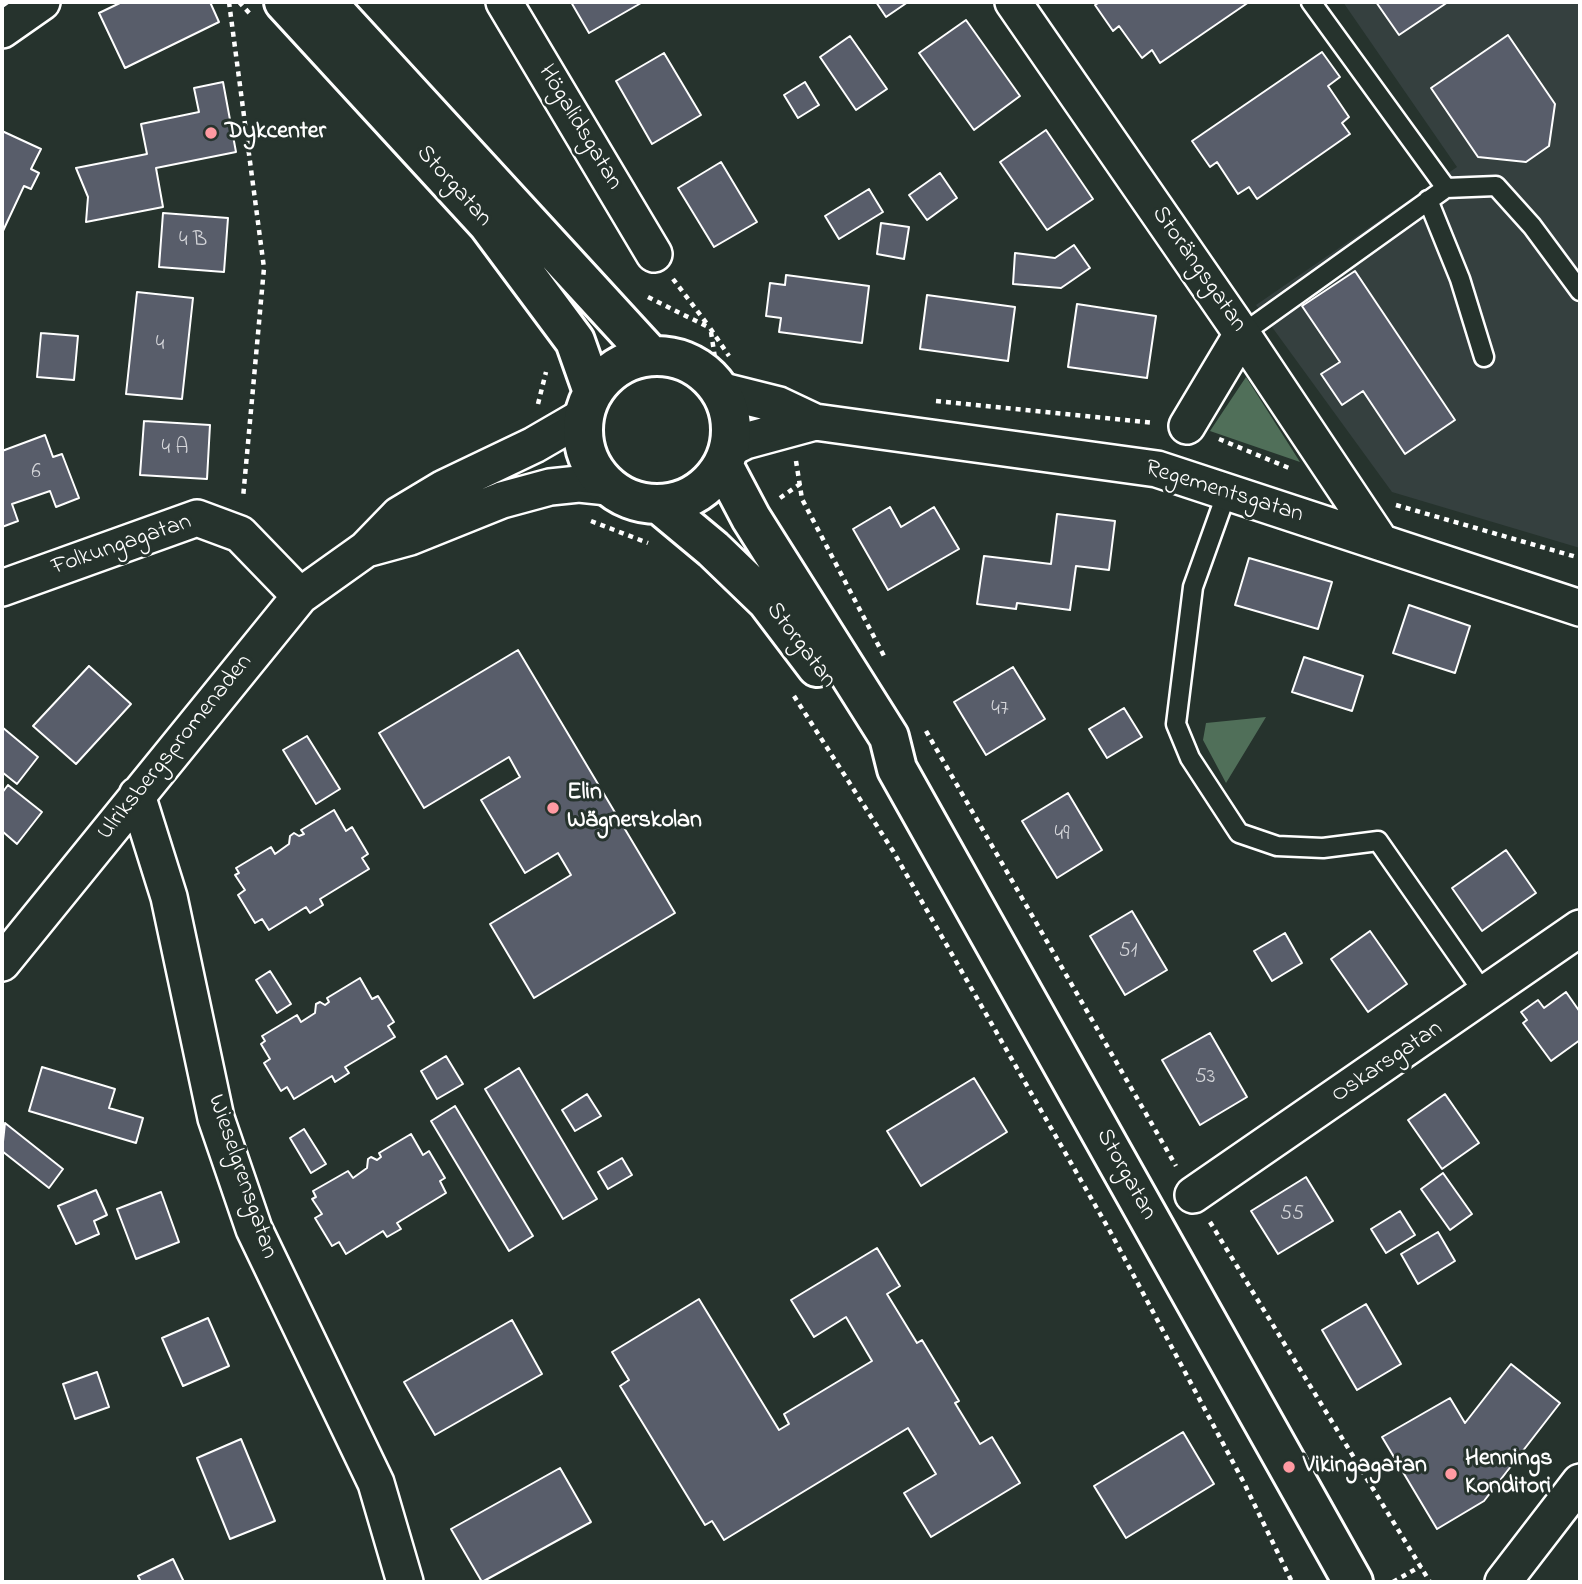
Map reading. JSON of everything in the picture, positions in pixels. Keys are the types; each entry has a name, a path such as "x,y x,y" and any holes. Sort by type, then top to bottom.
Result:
{"main road":[{"name":"Storgatan","path":"284,2 496,234 575,341 589,404"},
{"name":"Storgatan","path":"336,10 651,356"},
{"path":"651,356 671,357 690,364 706,375 719,390 729,412 726,457 704,488 690,497 659,504 632,500 608,486 586,453 583,435 589,404 608,374 628,362 651,356"},
{"name":"Storgatan","path":"726,457 751,518 889,737 897,769 1353,1582"},
{"name":"Storgatan","path":"659,504 713,549 767,601 799,640 872,751 897,769"}],"street":[{"path":"2,30 42,2"},
{"name":"Högalidsgatan","path":"504,2 654,254"},
{"name":"Storängsgatan","path":"1013,2 1380,541"},
{"path":"1186,426 1241,334"},
{"name":"Regementsgatan","path":"719,390 779,405 801,427"},
{"name":"Ulriksbergspromenaden","path":"2,963 300,596 366,549 399,515 444,488 534,445 589,404"},
{"name":"Regementsgatan","path":"726,457 766,435 801,427 1157,469 1580,608"},
{"name":"Ulriksbergspromenaden","path":"366,549 410,537 502,500 550,487 579,484 608,486"},
{"name":"Folkungagatan","path":"2,588 197,518 240,534 300,596"},
{"name":"Wieselgrensgatan","path":"137,795 169,897 216,1118 254,1229 376,1483 405,1582"},
{"name":"Oskarsgatan","path":"1193,1195 1486,996 1580,928"},
{"path":"1503,1582 1580,1482"}],"lane":[{"path":"1311,2 1446,188"},
{"path":"1241,334 1446,188 1496,186 1532,226 1580,291"},
{"path":"1428,200 1460,279 1485,357"},
{"path":"1227,492 1193,587 1177,724 1190,758 1239,833 1277,846 1323,848 1378,841 1486,996"}],"path":[{"path":"229,2 264,268 240,534"},
{"path":"654,254 710,328 719,390"},
{"path":"534,445 527,426 537,407 546,376 545,365"},
{"path":"801,427 797,464 802,499 887,663"},
{"path":"550,487 557,509 654,547"},
{"path":"788,686 893,851 1111,1233 1243,1480 1293,1582"},
{"path":"922,723 1193,1195 1430,1582"},
{"path":"1393,1582 1421,1566"}],"shaded area":[{"path":"1343,2 1580,2 1580,548 1392,492 1256,305 1457,167"}],"green space":[{"path":"1246,377 1300,462 1210,431"},
{"path":"1266,717 1226,783 1203,740 1206,723"}],"building":[{"path":"122,2 210,2 219,22 125,68 99,13"},
{"path":"571,2 640,2 641,3 589,33"},
{"path":"876,2 908,2 886,17"},
{"path":"1100,2 1249,2 1160,63 1152,50 1142,58 1119,26 1113,31 1095,5"},
{"path":"1376,2 1448,2 1399,35"},
{"path":"966,20 1020,96 974,130 919,53"},
{"path":"1508,35 1555,104 1549,146 1526,162 1478,157 1431,88"},
{"path":"850,36 887,89 856,110 820,57"},
{"path":"1322,52 1340,77 1328,86 1349,117 1342,123 1350,134 1257,199 1249,187 1238,194 1217,162 1210,167 1192,141"},
{"path":"664,53 701,115 652,144 616,81"},
{"path":"223,82 236,152 156,168 163,207 86,222 88,197 76,168 147,154 141,124 199,112 194,88"},
{"path":"805,82 819,105 798,118 784,95"},
{"path":"1046,130 1093,199 1047,230 1000,162"},
{"path":"2,131 41,149 31,169 39,173 31,189 24,186 2,233"},
{"path":"721,162 757,222 714,247 678,188"},
{"path":"940,173 957,198 927,220 909,195"},
{"path":"869,189 883,212 839,239 825,216"},
{"path":"163,213 228,218 224,272 159,267"},
{"path":"881,223 909,227 904,259 877,254"},
{"path":"1074,245 1090,268 1061,288 1013,284 1015,253 1055,258"},
{"path":"1355,271 1455,420 1405,454 1363,391 1342,405 1321,374 1340,362 1302,306"},
{"path":"786,275 869,286 862,343 779,332 781,318 766,316 770,283 785,285"},
{"path":"137,292 193,298 182,399 126,394"},
{"path":"927,295 1015,307 1008,361 920,349"},
{"path":"1077,304 1156,316 1147,378 1068,367"},
{"path":"41,333 78,336 74,380 37,377"},
{"path":"144,421 210,425 207,479 140,475"},
{"path":"45,435 53,457 62,454 79,498 56,507 50,491 12,504 18,521 2,527 2,451"},
{"path":"890,507 901,527 934,507 959,549 888,590 853,529"},
{"path":"1057,514 1115,521 1109,570 1076,566 1070,610 1017,603 1016,609 977,604 984,556 1051,564"},
{"path":"1249,558 1332,582 1318,629 1235,605"},
{"path":"1409,605 1470,626 1455,673 1393,653"},
{"path":"518,650 675,913 534,998 490,924 571,875 558,853 525,873 481,800 520,777 509,757 424,808 379,733"},
{"path":"1304,657 1363,676 1352,711 1292,692"},
{"path":"89,666 131,704 76,764 33,726"},
{"path":"1013,667 1045,719 986,755 954,702"},
{"path":"1124,708 1142,737 1107,758 1089,729"},
{"path":"2,727 38,757 17,784 2,772"},
{"path":"307,736 340,789 316,804 283,750"},
{"path":"8,785 42,812 17,844 2,831 2,793"},
{"path":"1068,793 1102,850 1057,878 1022,821"},
{"path":"334,810 346,831 352,827 368,854 362,858 369,869 320,899 323,905 310,913 306,907 269,930 262,919 255,923 238,895 245,890 235,875 239,873 236,868 271,847 275,854 289,844 290,836 294,833 299,836 304,834 301,830"},
{"path":"1506,850 1536,893 1482,931 1452,888"},
{"path":"1132,911 1167,970 1125,995 1090,936"},
{"path":"1370,931 1407,984 1368,1012 1331,959"},
{"path":"1285,933 1302,963 1272,981 1254,951"},
{"path":"270,971 291,1004 277,1013 256,980"},
{"path":"360,978 372,999 378,996 394,1022 388,1026 395,1037 345,1067 349,1073 335,1082 332,1076 294,1099 287,1087 281,1091 264,1063 270,1059 261,1044 265,1041 262,1036 297,1015 301,1022 315,1013 316,1004 320,1002 325,1005 329,1002 327,998"},
{"path":"1566,992 1580,1012 1580,1040 1551,1061 1523,1023 1527,1020 1521,1012 1538,1000 1544,1008"},
{"path":"1210,1033 1247,1097 1200,1125 1162,1060"},
{"path":"446,1056 463,1084 437,1099 421,1071"},
{"path":"42,1067 115,1089 109,1108 143,1118 136,1143 29,1111"},
{"path":"519,1068 597,1199 563,1219 485,1089"},
{"path":"974,1078 1007,1132 921,1186 887,1131"},
{"path":"587,1094 601,1116 575,1131 562,1110"},
{"path":"1445,1094 1479,1143 1442,1169 1408,1120"},
{"path":"455,1106 533,1236 509,1251 431,1121"},
{"path":"5,1123 63,1169 49,1188 2,1151"},
{"path":"304,1129 326,1164 311,1173 290,1138"},
{"path":"411,1134 423,1155 429,1151 445,1178 440,1181 446,1193 397,1223 401,1229 387,1237 383,1231 346,1254 339,1242 332,1246 315,1218 322,1214 312,1199 316,1197 313,1191 348,1171 353,1178 367,1168 368,1159 371,1157 377,1160 381,1157 379,1153"},
{"path":"622,1158 632,1175 608,1189 598,1172"},
{"path":"1443,1173 1472,1214 1450,1230 1421,1189"},
{"path":"1306,1177 1333,1221 1278,1254 1251,1211"},
{"path":"96,1190 107,1215 94,1221 99,1234 76,1244 58,1206"},
{"path":"161,1192 179,1242 136,1259 117,1209"},
{"path":"1400,1211 1415,1235 1386,1253 1371,1229"},
{"path":"1438,1232 1455,1261 1418,1284 1401,1254"},
{"path":"877,1248 900,1286 887,1294 917,1343 922,1340 959,1401 955,1403 980,1444 992,1437 1020,1483 931,1537 904,1493 936,1474 908,1428 724,1540 712,1521 705,1525 620,1386 629,1380 612,1352 699,1299 779,1430 789,1424 784,1414 872,1361 846,1317 814,1337 791,1300"},
{"path":"1366,1304 1401,1364 1357,1390 1322,1330"},
{"path":"208,1318 229,1366 183,1386 162,1338"},
{"path":"512,1320 542,1374 435,1435 404,1382"},
{"path":"1511,1364 1560,1403 1484,1501 1437,1529 1382,1437 1450,1398 1465,1423"},
{"path":"97,1372 109,1407 75,1419 63,1384"},
{"path":"1183,1432 1214,1484 1126,1538 1094,1486"},
{"path":"241,1439 275,1521 230,1539 197,1458"},
{"path":"560,1468 591,1522 482,1582 451,1529"},
{"path":"173,1559 184,1582 141,1582 138,1576"}],"place":[{"name":"Dykcenter","path":"211,133"},
{"name":"Elin Wägnerskolan","path":"553,808"},
{"name":"Vikingagatan","path":"1289,1467"},
{"name":"Hennings Konditori","path":"1451,1474"}]}
